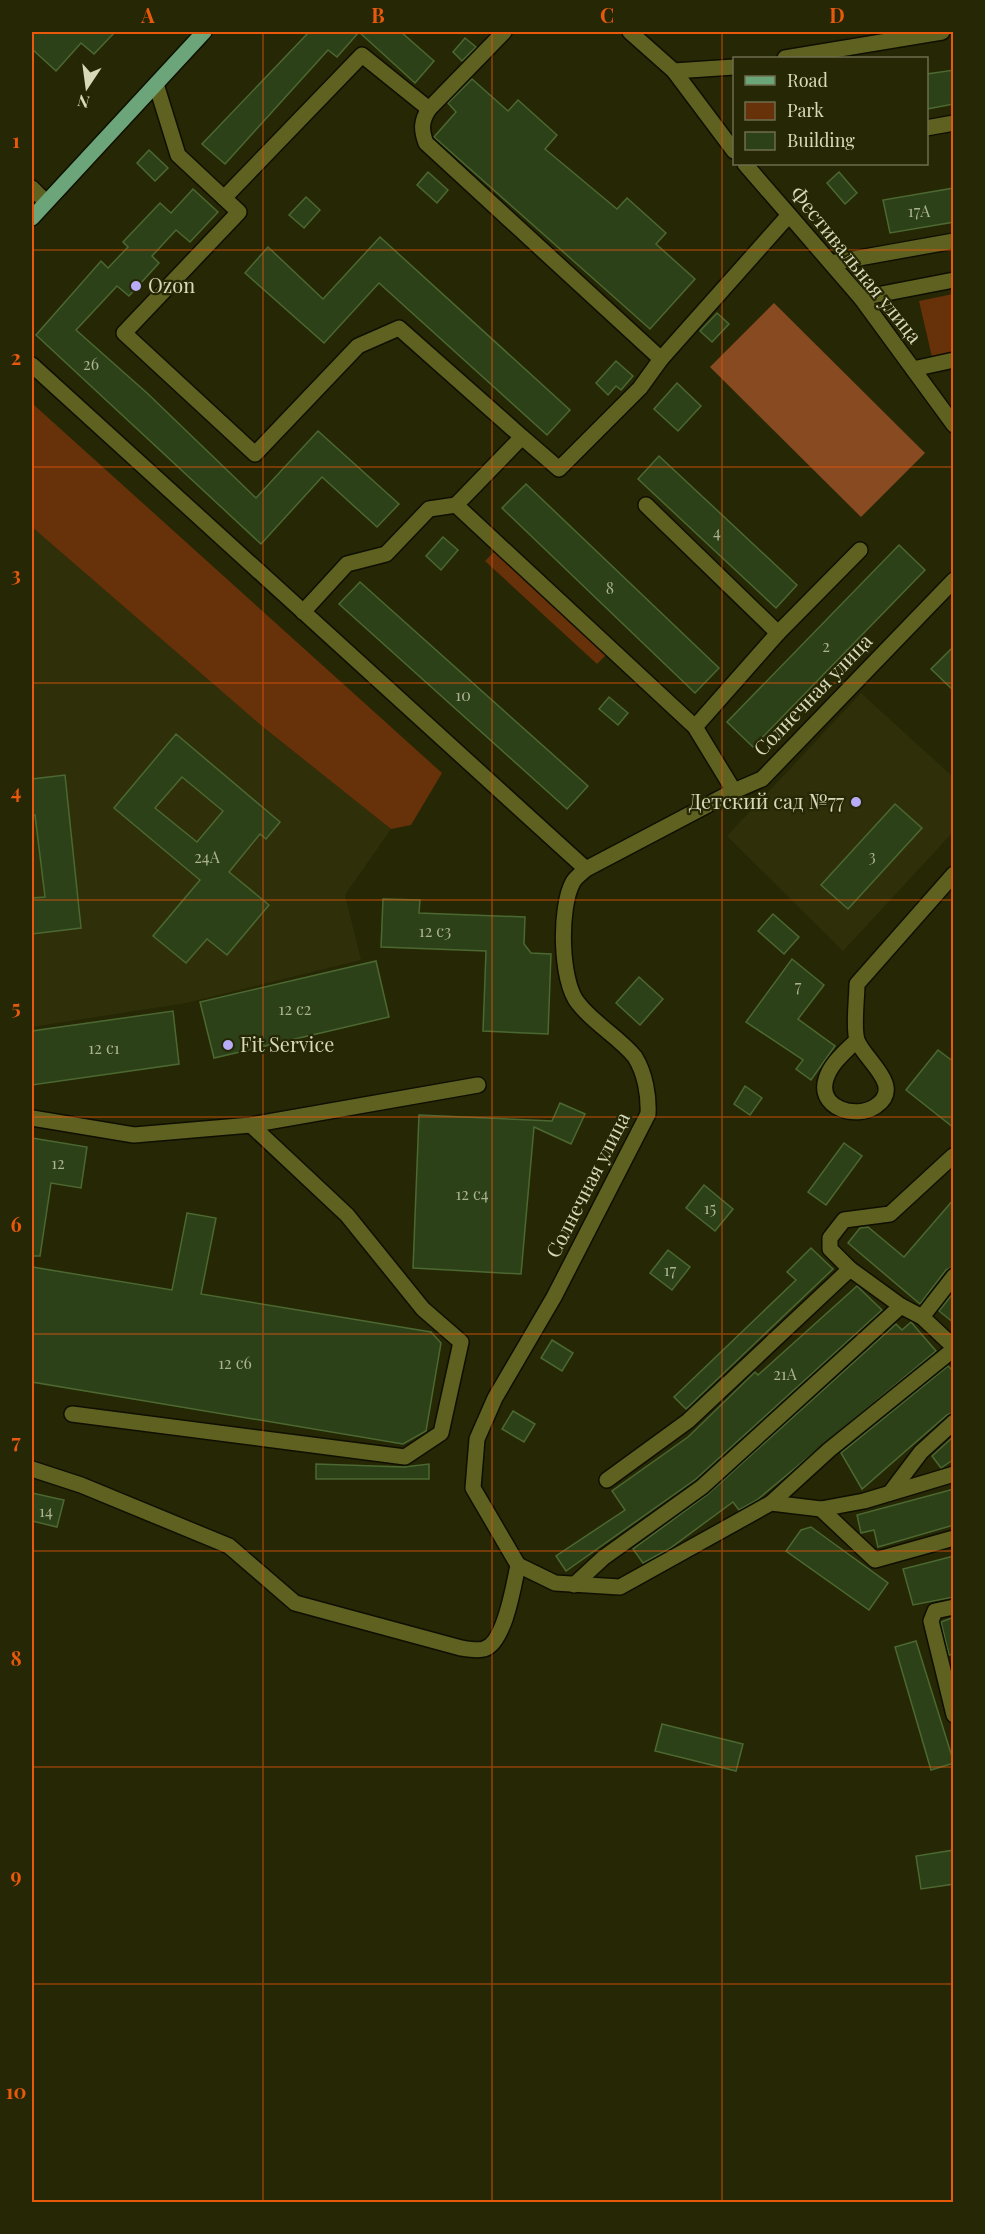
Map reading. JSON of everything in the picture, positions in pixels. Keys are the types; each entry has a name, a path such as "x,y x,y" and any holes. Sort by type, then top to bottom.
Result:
{"main road":[{"path":"32,218 204,32"}],"street":[{"path":"504,32 429,109 423,119 422,134 426,143 661,359"},
{"path":"630,32 674,71 733,148"},
{"path":"791,57 942,32"},
{"path":"224,198 362,55 429,109"},
{"path":"674,71 733,67"},
{"path":"156,84 178,155 238,212 124,333 255,454 358,346 399,328 559,469 640,388 661,359 789,215"},
{"path":"928,128 954,123"},
{"name":"Фестивальная улица","path":"747,165 861,298 954,425"},
{"path":"32,188 46,201"},
{"path":"831,263 954,241"},
{"path":"861,298 954,280"},
{"path":"913,369 954,360"},
{"path":"32,365 586,868"},
{"path":"303,612 347,564 386,554 429,510 456,505 522,437"},
{"path":"456,505 695,727 734,791"},
{"path":"646,505 778,633"},
{"path":"695,727 778,633 860,550"},
{"name":"Солнечная улица","path":"518,1565 473,1488 477,1438 495,1398 554,1297 648,1114 649,1102 641,1066 635,1057 586,1013 570,990 565,952 565,910 574,881 586,868 734,791 762,779 954,580"},
{"path":"857,1040 832,1065 825,1082 825,1093 831,1102 846,1113 865,1112 878,1105 886,1092 886,1082 857,1040 857,984 954,874"},
{"path":"32,1118 134,1135 251,1125 478,1084"},
{"path":"72,1414 405,1457 441,1433 460,1342 423,1309 347,1215 251,1125"},
{"path":"32,1469 81,1485 229,1546 295,1603 461,1648 484,1649 495,1642 507,1615 518,1565 555,1583 574,1586 620,1587 771,1503 829,1450 954,1348 922,1317 901,1306 850,1269 830,1249 830,1238 844,1220 891,1214 953,1156"},
{"path":"607,1480 688,1421 850,1269"},
{"path":"922,1317 954,1276"},
{"path":"574,1586 603,1558 702,1487 901,1306"},
{"path":"890,1493 921,1452 954,1422"},
{"path":"771,1503 821,1509 890,1493 954,1474"},
{"path":"821,1509 875,1560 954,1538"},
{"path":"954,1607 935,1611 931,1621 949,1667 954,1715"}],"shaded area":[{"path":"774,303 925,453 861,517 710,367"},
{"path":"32,527 263,727 391,829 345,895 361,960 186,1003 32,1027"},
{"name":"Детский сад №77","path":"861,693 953,777 953,832 843,951 727,836"}],"green space":[{"path":"953,294 953,352 932,357 919,301"},
{"path":"34,405 442,773 411,825 391,829 263,727 32,527 32,408"},
{"path":"495,551 607,654 597,664 485,561"}],"building":[{"path":"32,32 115,32 94,54 81,43 56,71 32,49"},
{"path":"309,32 359,32 337,57 328,50 225,164 202,144"},
{"path":"359,32 401,32 434,61 415,83"},
{"path":"465,38 476,47 462,61 453,52"},
{"path":"954,70 954,104 928,109 928,74"},
{"path":"472,79 508,111 518,100 557,135 545,149 617,209 627,198 666,233 656,244 695,279 650,329 434,137 456,112 448,103"},
{"path":"149,150 168,168 155,181 137,163"},
{"path":"428,172 448,190 437,203 417,185"},
{"path":"839,172 857,193 845,204 827,183"},
{"path":"954,188 954,222 890,233 883,200"},
{"path":"193,189 218,212 190,242 176,230 152,256 159,263 129,296 117,286 76,330 147,393 256,498 318,431 399,504 377,527 322,477 261,544 36,335 101,261 108,268 128,247 123,242 160,203 171,213"},
{"path":"306,197 320,210 304,228 289,215"},
{"path":"380,237 570,410 547,435 379,283 324,343 245,273 268,247 323,299"},
{"path":"717,313 729,324 712,342 700,331"},
{"path":"616,361 633,376 621,390 616,386 608,395 596,383"},
{"path":"677,383 701,406 678,431 654,409"},
{"path":"659,456 797,585 776,608 638,479"},
{"path":"526,484 719,668 695,693 502,508"},
{"path":"443,537 458,550 441,570 426,556"},
{"path":"899,545 925,570 753,747 727,722"},
{"path":"360,582 588,786 567,809 339,604"},
{"path":"954,646 954,691 931,669"},
{"path":"609,697 628,713 618,725 599,709"},
{"path":"176,734 280,822 266,839 260,834 229,872 269,905 227,955 207,939 186,963 153,936 200,880 114,808","holes":["182,777 223,811 197,842 155,808"]},
{"path":"65,775 81,928 32,934 32,898 45,897 35,815 32,815 32,779"},
{"path":"895,804 922,828 848,909 821,885"},
{"path":"383,899 420,900 419,913 525,917 524,944 531,953 551,954 548,1034 483,1031 486,951 381,947"},
{"path":"773,914 799,937 784,954 758,931"},
{"path":"792,959 824,985 798,1019 835,1046 811,1080 796,1069 803,1060 746,1022"},
{"path":"376,961 389,1017 214,1058 200,1002"},
{"path":"639,977 663,999 640,1025 616,1003"},
{"path":"173,1011 179,1064 32,1085 32,1031"},
{"path":"938,1050 954,1062 954,1128 906,1090"},
{"path":"745,1086 762,1098 750,1115 734,1104"},
{"path":"560,1103 585,1114 571,1144 534,1127 521,1274 413,1268 419,1115 552,1121"},
{"path":"32,1138 87,1147 81,1188 51,1183 40,1256 32,1256"},
{"path":"844,1143 862,1156 826,1205 808,1192"},
{"path":"704,1185 733,1209 715,1231 686,1208"},
{"path":"954,1199 954,1266 946,1270 920,1304 848,1243 860,1228 868,1227 904,1257"},
{"path":"187,1213 216,1218 201,1294 431,1332 441,1343 426,1431 403,1444 32,1382 32,1267 172,1290"},
{"path":"811,1248 833,1269 686,1409 674,1397 796,1280 787,1272"},
{"path":"668,1250 690,1267 672,1290 650,1273"},
{"path":"857,1286 882,1310 696,1479 566,1571 556,1556 625,1510 612,1491 688,1437 755,1372 758,1375"},
{"path":"954,1292 954,1323 939,1311"},
{"path":"911,1322 936,1351 757,1500 739,1510 733,1502 669,1549 643,1563 633,1549 708,1494 896,1324 902,1330"},
{"path":"552,1340 573,1353 562,1371 541,1358"},
{"path":"948,1366 954,1372 954,1412 947,1415 862,1489 841,1453"},
{"path":"513,1411 535,1424 524,1442 502,1429"},
{"path":"954,1436 954,1459 941,1468 932,1456"},
{"path":"316,1464 404,1467 429,1464 429,1479 316,1479"},
{"path":"954,1489 954,1525 878,1547 874,1530 861,1533 857,1515"},
{"path":"32,1493 64,1500 57,1527 32,1521"},
{"path":"811,1527 888,1583 869,1610 786,1551 801,1530"},
{"path":"954,1556 954,1597 913,1605 903,1569"},
{"path":"954,1617 954,1654 949,1655 941,1622"},
{"path":"916,1641 954,1763 931,1770 895,1647"},
{"path":"662,1724 743,1744 736,1771 655,1751"},
{"path":"954,1850 954,1884 921,1889 916,1856"}],"place":[{"name":"Ozon","path":"136,286"},
{"name":"Детский сад №77","path":"856,802"},
{"name":"Fit Service","path":"228,1045"}]}
